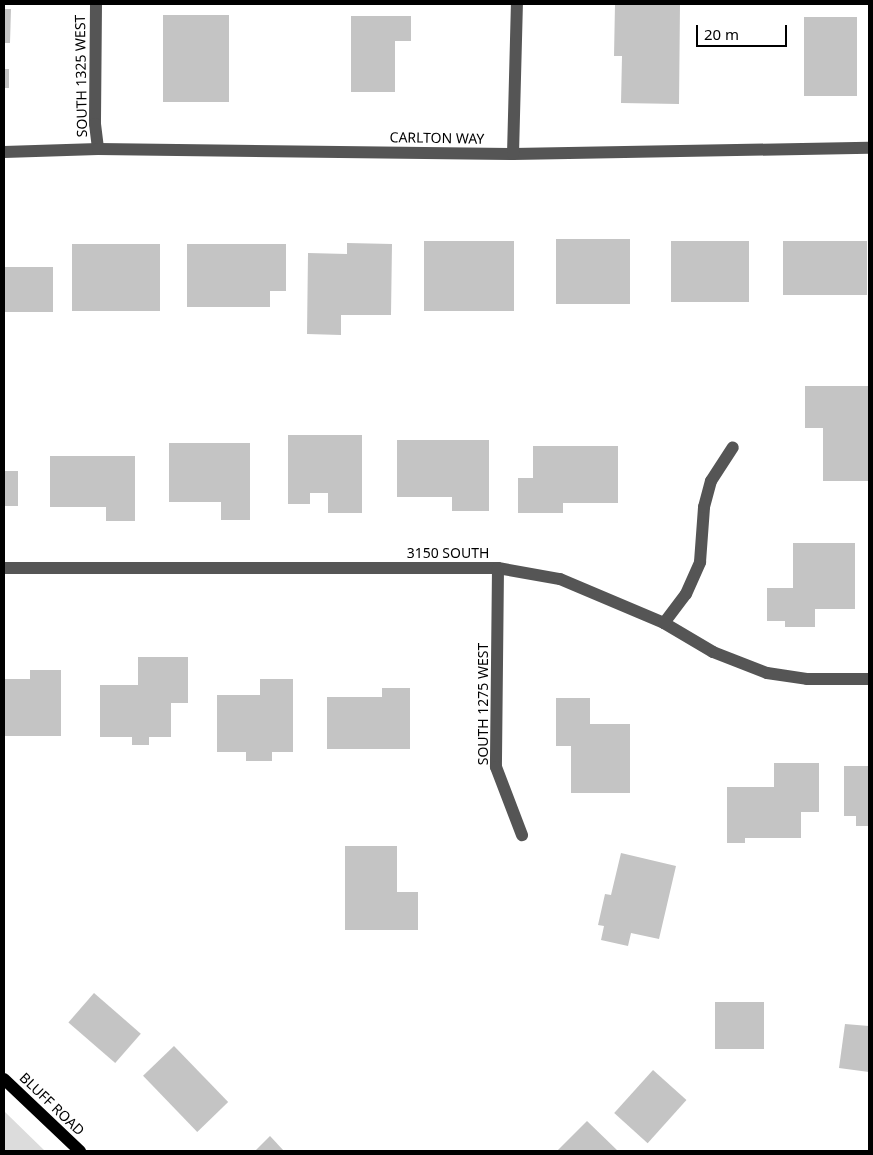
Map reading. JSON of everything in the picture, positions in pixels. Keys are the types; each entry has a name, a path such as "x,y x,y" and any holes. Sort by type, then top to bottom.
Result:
{"main road":[{"name":"BLUFF ROAD","path":"4,1079 80,1151"}],"street":[{"name":"SOUTH 1325 WEST","path":"96,4 95,124 98,149"},
{"path":"513,154 517,4"},
{"name":"CARLTON WAY","path":"4,152 98,149 513,154 869,148"},
{"path":"664,623 686,594 700,562 704,507 711,481 733,448"},
{"name":"3150 SOUTH","path":"4,568 498,568 560,579 664,623 713,652 767,673 807,679 869,678"},
{"name":"SOUTH 1275 WEST","path":"498,568 496,768 522,834"}],"shaded area":[{"path":"4,1111 45,1151 4,1151"}],"building":[{"path":"615,4 680,4 679,104 621,103 622,56 614,56"},
{"path":"4,9 11,9 10,43 4,43"},
{"path":"163,15 229,15 229,102 163,102"},
{"path":"351,16 411,16 411,41 395,41 395,92 351,92"},
{"path":"804,17 857,17 857,96 804,96"},
{"path":"4,69 9,69 9,88 4,88"},
{"path":"556,239 630,239 630,304 556,304"},
{"path":"424,241 514,241 514,311 424,311"},
{"path":"671,241 749,241 749,302 671,302"},
{"path":"783,241 867,241 867,295 783,295"},
{"path":"347,243 392,244 391,315 341,315 341,335 307,334 308,253 347,254"},
{"path":"72,244 160,244 160,311 72,311"},
{"path":"187,244 286,244 286,291 270,291 270,307 187,307"},
{"path":"4,267 53,267 53,312 4,312"},
{"path":"805,386 869,386 869,481 823,481 823,428 805,428"},
{"path":"288,435 362,435 362,513 328,513 328,493 310,493 310,504 288,504"},
{"path":"397,440 489,440 489,511 452,511 452,497 397,497"},
{"path":"169,443 250,443 250,520 221,520 221,502 169,502"},
{"path":"533,446 618,446 618,503 563,503 563,513 518,513 518,478 533,478"},
{"path":"50,456 135,456 135,521 106,521 106,507 50,507"},
{"path":"4,471 18,471 18,506 4,506"},
{"path":"793,543 855,543 855,609 815,609 815,627 785,627 785,621 767,621 767,588 793,588"},
{"path":"138,657 188,657 188,703 171,703 171,737 149,737 149,745 132,745 132,737 100,737 100,685 138,685"},
{"path":"30,670 61,670 61,736 4,736 4,679 30,679"},
{"path":"260,679 293,679 293,752 272,752 272,761 246,761 246,752 217,752 217,695 260,695"},
{"path":"382,688 410,688 410,749 327,749 327,697 382,697"},
{"path":"556,698 590,698 590,724 630,724 630,793 571,793 571,746 556,746"},
{"path":"774,763 819,763 819,812 801,812 801,838 745,838 745,843 727,843 727,787 774,787"},
{"path":"844,766 869,766 869,826 856,826 856,816 844,816"},
{"path":"345,846 397,846 397,892 418,892 418,930 345,930"},
{"path":"621,853 676,866 659,939 631,933 628,946 601,940 604,926 598,925 605,894 611,895"},
{"path":"94,993 141,1034 115,1063 68,1022"},
{"path":"715,1002 764,1002 764,1049 715,1049"},
{"path":"845,1024 869,1026 869,1072 839,1068"},
{"path":"174,1046 228,1102 197,1132 143,1076"},
{"path":"653,1070 686,1100 648,1143 614,1113"},
{"path":"587,1121 618,1151 557,1151"},
{"path":"270,1136 284,1151 255,1151"}]}
